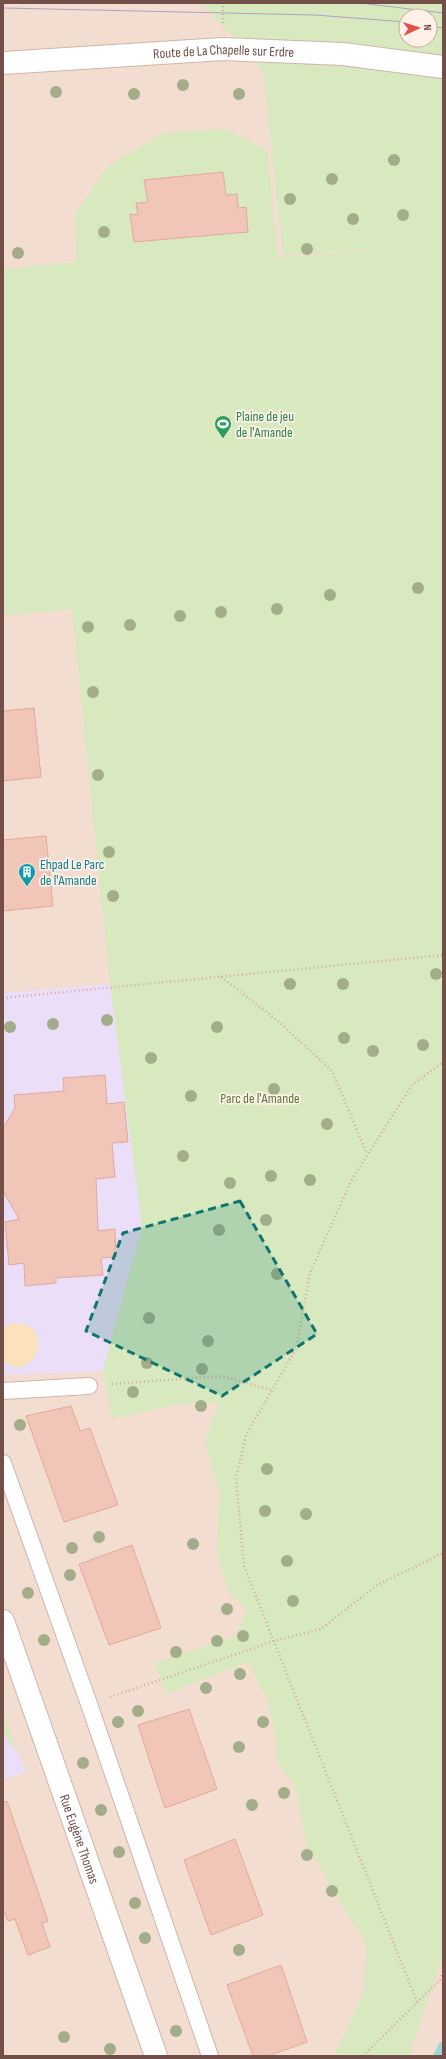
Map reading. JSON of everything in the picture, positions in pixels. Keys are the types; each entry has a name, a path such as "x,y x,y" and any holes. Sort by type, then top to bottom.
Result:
{"street":[{"name":"Route de La Chapelle sur Erdre","path":"3,63 223,49 343,54 443,67"},
{"name":"Rue Eugène Thomas","path":"3,1621 156,2056"}],"lane":[{"path":"3,1391 90,1386"},
{"path":"3,1463 89,1704 210,2056"}],"path":[{"path":"3,998 443,955"},
{"path":"221,976 278,1021 332,1070 368,1155"},
{"path":"417,2002 244,1566 236,1479 246,1435 296,1349 310,1273 351,1181 412,1085 443,1062"},
{"path":"90,1386 222,1376 271,1390"},
{"path":"89,1704 274,1641 321,1629 376,1585 443,1553"},
{"path":"363,2056 440,1980 443,1971"}],"highlighted area":[{"path":"240,1201 317,1334 222,1396 86,1331 123,1233"}],"shaded area":[{"path":"3,3 443,3 443,2056 3,2056"},
{"path":"110,984 142,1226 103,1371 3,1375 3,993"},
{"path":"3,1733 19,1755 26,1772 3,1780"}],"green space":[{"name":"Parc de l'Amande","path":"201,3 443,3 443,1956 409,2056 336,2056 335,2054 365,1990 366,1944 307,1846 295,1785 278,1765 276,1736 266,1697 248,1662 166,1694 155,1663 236,1636 247,1609 229,1593 217,1555 219,1493 205,1442 218,1403 180,1404 112,1419 103,1371 142,1226 109,975 72,609 3,616 3,269 76,262 75,215 107,167 162,133 226,129 267,150 278,257 424,248 283,255 263,71"},
{"path":"3,1713 19,1755 3,1733"}],"sand":[{"path":"13,1323 27,1325 35,1332 38,1342 36,1352 31,1360 23,1366 14,1366 3,1360 3,1328"}],"building":[{"path":"223,172 226,195 237,194 238,208 246,207 248,232 134,242 130,214 138,215 136,203 148,202 144,180"},
{"path":"34,708 41,777 3,781 3,711"},
{"name":"Ehpad Le Parc de l'Amande","path":"46,836 53,906 3,911 3,840"},
{"path":"105,1075 107,1104 124,1102 128,1142 112,1143 115,1177 96,1179 98,1231 115,1229 116,1257 101,1258 103,1275 56,1278 56,1283 25,1286 24,1263 9,1265 5,1222 19,1219 3,1191 3,1128 15,1108 14,1095 64,1091 63,1078"},
{"path":"71,1406 80,1431 90,1428 118,1505 64,1522 26,1416"},
{"path":"132,1545 161,1628 109,1645 79,1564"},
{"path":"189,1709 217,1789 165,1808 138,1725"},
{"path":"7,1801 48,1921 42,1923 50,1947 28,1955 15,1919 8,1921 3,1909 3,1802"},
{"path":"235,1839 263,1915 211,1935 184,1860"},
{"path":"281,1965 307,2042 268,2056 253,2056 227,1985"}],"waterway":[{"path":"438,2056 443,2046"}],"tram line":[{"path":"360,3 443,13"},
{"path":"3,8 315,15 398,21"},
{"path":"438,27 443,28"}],"place":[{"name":"Plaine de jeu de l'Amande","path":"223,439"},
{"name":"Ehpad Le Parc de l'Amande","path":"27,887"}]}
